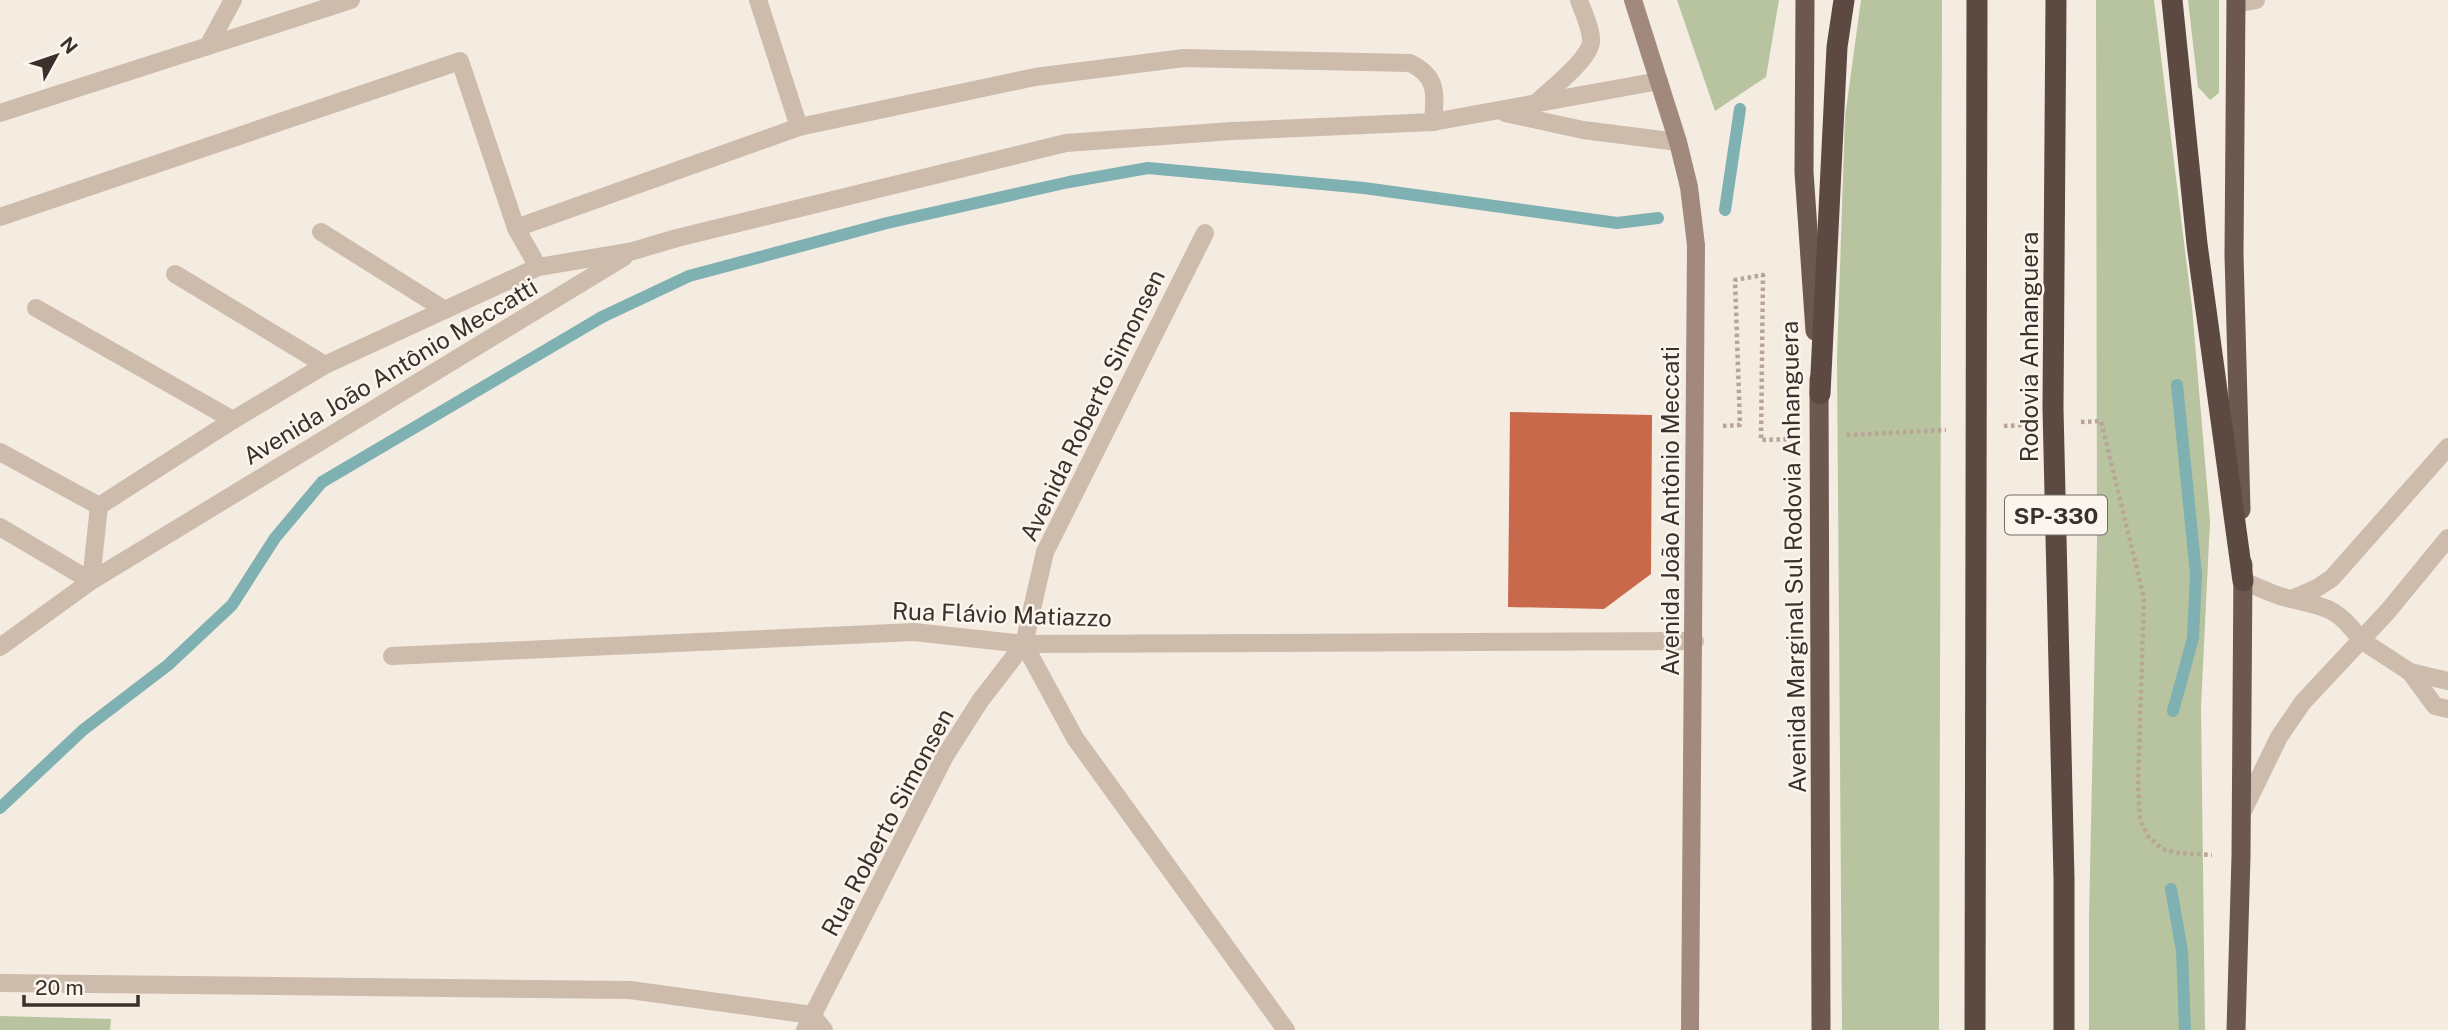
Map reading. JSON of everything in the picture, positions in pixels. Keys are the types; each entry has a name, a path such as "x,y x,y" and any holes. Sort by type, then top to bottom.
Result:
{"highway":[{"name":"Avenida Marginal Sul Rodovia Anhanguera","path":"1805,0 1804,172 1820,394 1821,1030"},
{"path":"1820,394 1837,47 1844,0"},
{"name":"SP-330","path":"1975,1030 1977,0"},
{"name":"Rodovia Anhanguera","path":"2056,0 2053,408 2064,879 2064,1030"},
{"path":"2172,0 2197,244 2243,581"},
{"path":"2236,2 2234,256 2243,581 2241,856 2236,1030"}],"main road":[{"name":"Avenida João Antônio Meccati","path":"1633,0 1678,142 1689,187 1696,245 1690,1030"}],"street":[{"path":"208,46 233,0"},
{"path":"0,113 351,0"},
{"path":"758,0 799,127"},
{"path":"1536,103 1581,63 1589,52 1591,40 1578,0"},
{"path":"2236,2 2256,0"},
{"path":"516,228 799,127 1035,77 1184,58 1410,63 1422,69 1431,79 1435,91 1433,122"},
{"name":"Avenida João Antônio Meccatti","path":"0,217 460,61 516,228 538,267"},
{"path":"633,251 677,237 1066,143 1231,131 1433,122 1659,80"},
{"path":"1494,111 1583,130 1678,142"},
{"path":"321,232 444,310"},
{"name":"Avenida Roberto Simonsen","path":"1024,644 1045,552 1205,233"},
{"name":"Avenida João Antônio Meccatti","path":"99,506 233,419 326,365 538,267 633,251"},
{"name":"Avenida João Antônio Meccatti","path":"0,647 91,581 633,251"},
{"path":"175,274 326,365"},
{"path":"36,308 233,419"},
{"path":"2290,599 2317,588 2332,578 2448,447"},
{"path":"0,452 99,506 91,581 0,527"},
{"path":"2241,816 2263,768 2303,702 2388,611 2448,538"},
{"path":"2243,581 2290,599 2310,602 2336,612 2361,640 2410,672 2448,681"},
{"name":"Rua Flávio Matiazzo","path":"392,656 914,632 1024,644 1695,641"},
{"path":"1024,644 1075,738 1286,1030"},
{"name":"Rua Roberto Simonsen","path":"808,1023 945,756 980,701 1024,644"},
{"path":"2410,672 2435,706 2448,709"},
{"path":"0,983 630,990 808,1023 824,1030"}],"path":[{"path":"2138,784 2140,820 2148,836 2162,849 2178,853 2241,856"}],"green space":[{"path":"1677,0 1779,0 1766,77 1715,111"},
{"path":"1861,0 1942,0 1939,1030 1842,1030 1837,358 1845,117"},
{"path":"2096,0 2154,0 2192,307 2210,521 2201,707 2205,1030 2089,1030 2097,543"},
{"path":"2188,0 2219,0 2219,93 2210,100 2198,87"},
{"path":"0,1016 111,1019 110,1030 0,1030"}],"building":[{"path":"1510,412 1652,415 1651,574 1604,609 1508,607"}],"waterway":[{"path":"1725,210 1740,109"},
{"path":"0,808 83,730 168,665 232,605 275,538 322,482 602,317 689,276 887,223 1069,182 1148,168 1364,188 1617,223 1658,218"},
{"path":"2173,711 2193,638 2196,574 2177,385"},
{"path":"2171,889 2182,951 2185,1030"}]}
